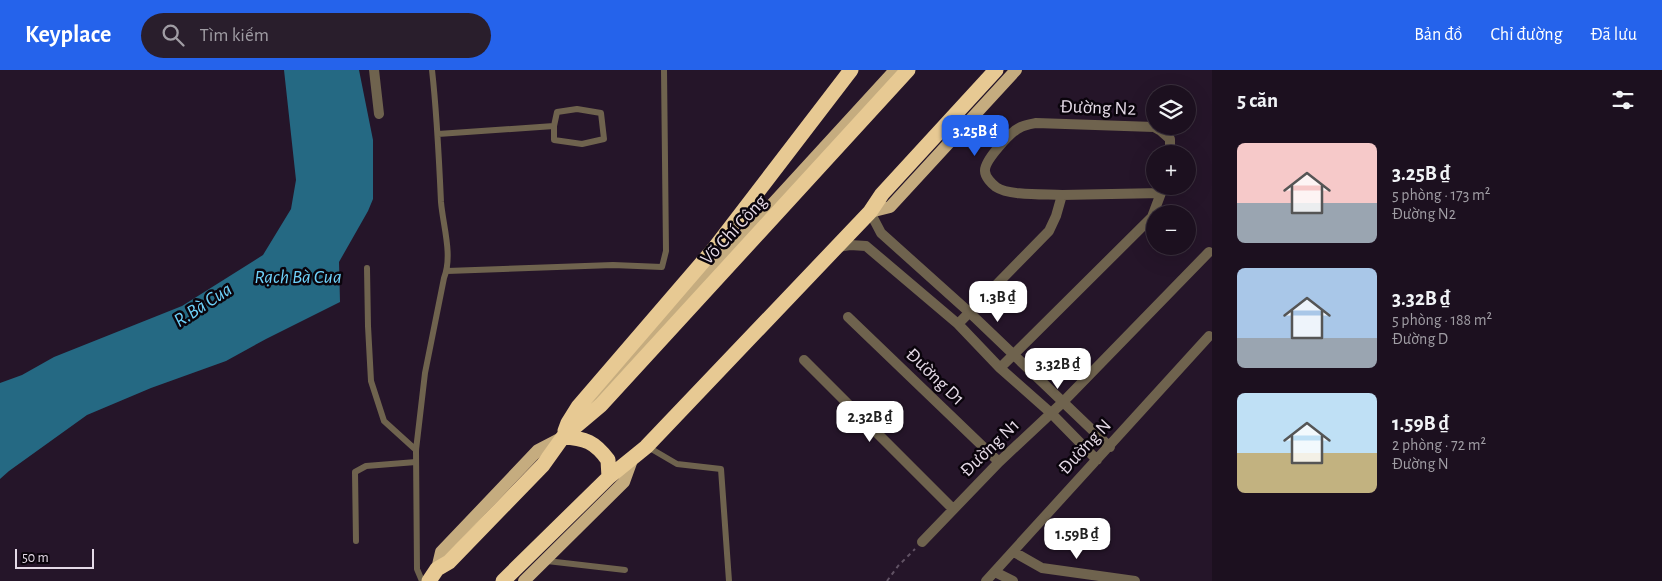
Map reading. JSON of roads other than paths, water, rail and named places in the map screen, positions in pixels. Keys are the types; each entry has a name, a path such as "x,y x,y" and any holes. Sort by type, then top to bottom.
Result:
{"highway":[{"path":"609,476 608,460 596,446 587,440 563,437 568,423 578,407 713,250 851,70"},
{"name":"Võ Chí Công","path":"433,575 449,562 543,464 563,437 601,405 908,70"},
{"path":"503,581 609,476 632,460 646,447 870,212 882,194 996,70"},
{"path":"588,415 590,428 601,442 619,455 632,460"}],"main road":[{"name":"Võ Chí Công","path":"588,415 589,406 596,396 795,180 842,125 895,70"},
{"path":"870,212 890,207 1016,70"},
{"path":"524,581 547,561 624,482 632,460"},
{"path":"535,550 547,561"}],"street":[{"path":"374,70 379,114"},
{"name":"Đường N2","path":"1062,195 1013,192 998,188 990,181 985,172 986,163 1013,132 1022,126 1036,123 1154,127 1161,130 1170,139 1170,145"},
{"path":"958,324 1049,231 1062,195 1146,191"},
{"path":"1000,368 1152,217 1162,195"},
{"path":"870,212 881,233 969,312 1110,447"},
{"path":"838,246 866,246 958,324 1000,368 1052,414 1097,460"},
{"name":"Đường N1","path":"922,542 998,462 1052,414 1209,252"},
{"name":"Đường D1","path":"848,317 998,462"},
{"name":"Đường N","path":"986,581 1110,447 1209,336"},
{"path":"804,360 953,509"},
{"path":"1014,552 1042,568 1135,581"},
{"path":"995,572 1013,581"}],"lane":[{"path":"422,581 417,569 416,450 425,373 447,270 432,70"},
{"path":"447,270 613,265 662,267 666,251 664,70"},
{"path":"577,109 601,113 604,139 582,144 554,140 554,126 557,112 577,109"},
{"path":"438,134 554,126"},
{"path":"367,268 371,381 384,421 416,450"},
{"path":"646,447 677,464 721,468 729,581"},
{"path":"356,541 355,472 366,466 416,462"},
{"path":"547,561 625,570"}],"water":[{"name":"Rạch Bà Cua","path":"284,70 359,70 373,140 373,199 339,262 340,302 226,361 151,388 87,415 0,479 0,383 22,375 54,357 182,306 263,255 291,209 296,180"}],"water label":[{"name":"R.Bà Cua","path":"203,305"}]}
